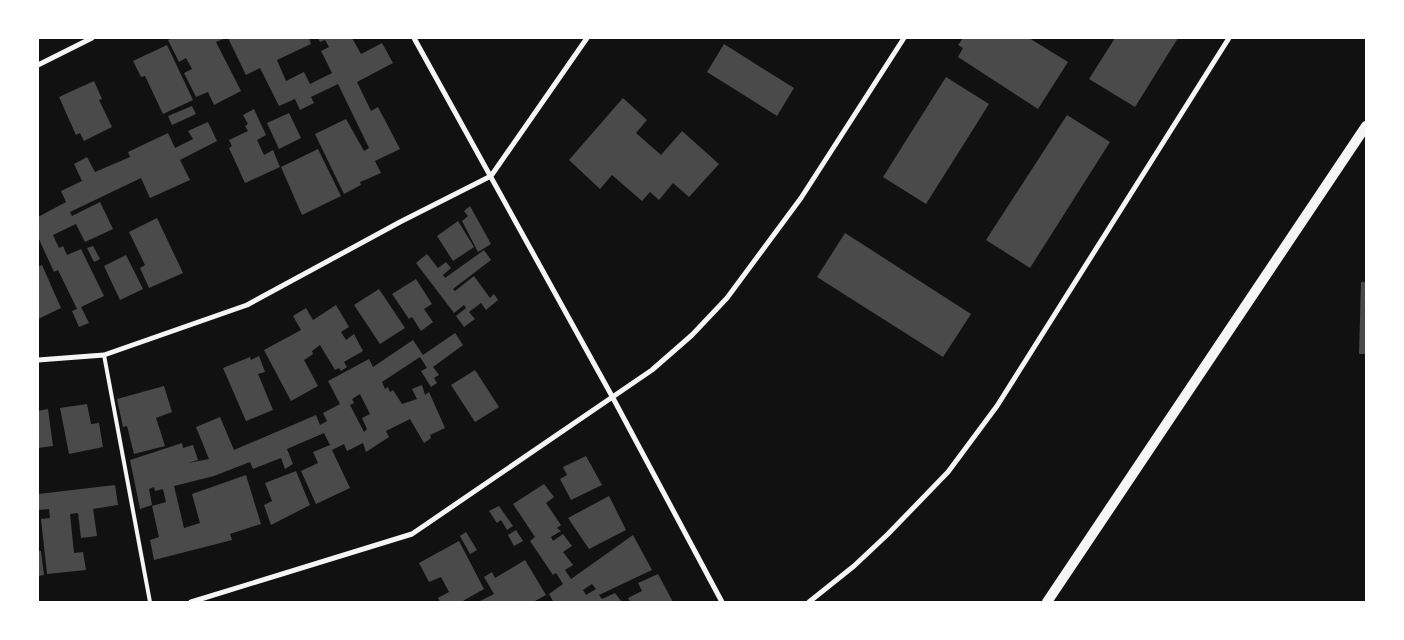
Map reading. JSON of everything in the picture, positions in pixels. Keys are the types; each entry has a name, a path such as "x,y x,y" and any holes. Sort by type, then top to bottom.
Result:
{"main road":[{"path":"1047,602 1366,126"}],"street":[{"path":"38,64 92,38"},
{"path":"414,38 613,398 722,602"},
{"path":"38,360 104,355 247,306 400,222 491,176 587,38"},
{"path":"191,602 412,534 652,370 692,335 728,298 801,198 904,38"},
{"path":"809,602 854,566 948,472 997,406 1229,38"}],"lane":[{"path":"104,355 150,602"}],"building":[{"path":"172,38 226,38 216,42 241,91 214,105 208,92 196,97 184,73 192,69 186,58 179,62 168,40"},
{"path":"228,38 309,38 311,44 277,60 286,81 304,72 310,84 332,73 321,51 329,47 325,40 320,42 318,38 352,38 361,54 382,43 393,63 357,82 371,111 378,107 400,149 375,161 381,173 360,182 361,185 344,194 315,134 346,119 364,151 369,148 338,84 311,97 314,103 300,110 295,99 279,106 260,68 246,75"},
{"path":"963,38 1029,38 1068,62 1038,109 958,57 963,48 958,45"},
{"path":"1115,38 1178,38 1135,107 1089,79"},
{"path":"724,44 794,88 777,116 707,72"},
{"path":"167,45 193,100 163,114 145,76 141,77 133,61"},
{"path":"946,77 989,104 926,204 883,177"},
{"path":"94,81 102,99 99,100 112,127 84,141 80,133 76,135 59,97"},
{"path":"623,98 647,120 636,133 661,155 682,131 719,164 689,197 673,183 659,200 650,192 642,201 612,175 600,189 569,160"},
{"path":"192,106 196,114 172,125 168,116"},
{"path":"254,109 266,135 257,140 264,155 273,150 280,167 245,183 229,148 232,146 229,140 248,131 245,126 248,124 243,115"},
{"path":"289,113 301,138 279,149 267,123"},
{"path":"1067,115 1110,142 1030,268 986,240"},
{"path":"208,122 217,141 180,160 190,180 150,198 141,178 70,212 72,216 100,202 113,229 85,242 76,224 53,235 59,248 63,246 67,255 81,249 104,296 81,307 89,323 79,327 72,311 77,309 58,270 54,272 38,237 38,217 66,202 61,191 82,181 74,164 87,157 95,172 130,157 128,152 168,133 175,148 193,139 188,131"},
{"path":"318,149 341,196 302,215 281,167"},
{"path":"470,206 491,244 478,252 462,221 468,216 464,211"},
{"path":"157,218 183,273 149,288 140,268 145,265 129,232"},
{"path":"458,221 474,247 453,261 437,236"},
{"path":"845,233 971,314 943,357 817,277"},
{"path":"93,246 100,259 94,262 87,248"},
{"path":"484,250 491,260 453,289 455,291 474,276 490,298 494,294 498,300 486,310 481,303 469,312 475,319 464,327 456,316 466,308 464,305 454,313 416,263 427,254 438,268 446,262 451,268 443,275 445,278"},
{"path":"126,255 143,289 120,300 104,266"},
{"path":"42,265 61,308 38,319 38,267"},
{"path":"416,279 432,304 424,309 433,322 421,331 412,317 409,319 392,294"},
{"path":"1361,282 1366,282 1366,354 1359,354"},
{"path":"379,289 405,328 380,344 354,305"},
{"path":"336,305 349,327 341,332 346,340 354,334 363,351 344,362 347,367 341,371 339,368 335,370 320,345 312,351 313,354 304,360 318,386 291,401 264,350 301,330 293,316 306,308 313,320"},
{"path":"455,333 463,345 433,367 439,375 434,378 437,383 431,387 421,371 427,368 420,357 382,382 385,389 388,387 390,392 393,390 402,404 417,399 412,389 422,385 425,395 429,392 445,428 430,435 431,438 424,443 410,419 386,431 389,437 366,452 363,443 347,451 344,444 332,450 350,488 316,504 301,471 318,463 313,452 330,445 324,433 287,449 293,464 285,469 281,458 253,469 250,462 214,476 174,486 184,528 200,523 192,494 246,475 261,524 230,534 232,540 154,560 150,540 159,537 152,506 166,502 163,489 155,491 154,487 149,489 152,505 140,509 130,460 182,443 183,448 193,445 198,460 188,463 209,459 196,427 220,417 234,450 316,415 320,425 327,421 323,413 340,404 328,381 369,359 373,367 413,340 423,355","holes":["360,394 370,414 362,418 367,429 364,432 350,405 354,403 352,399"]},
{"path":"259,356 265,372 258,374 273,410 246,421 223,368 250,357 251,360"},
{"path":"475,370 499,407 475,422 451,385"},
{"path":"164,386 172,412 156,418 165,446 134,454 127,426 123,427 117,399"},
{"path":"87,404 91,424 99,423 103,447 69,454 60,408"},
{"path":"48,409 53,446 38,448 38,411"},
{"path":"586,456 602,485 571,500 560,479 567,475 563,467"},
{"path":"296,471 310,505 271,525 264,505 272,501 265,483"},
{"path":"544,484 554,497 546,503 561,525 557,528 561,531 551,537 553,541 563,534 572,546 563,552 573,565 565,570 571,579 633,535 652,570 599,595 602,599 615,593 622,602 550,602 553,601 549,594 563,584 556,573 553,575 530,541 535,537 513,504","holes":["592,584 596,589 586,595 583,590"]},
{"path":"115,485 118,505 93,509 97,536 81,538 78,513 70,514 74,553 83,552 86,570 47,574 41,519 50,518 49,509 38,510 38,494"},
{"path":"609,496 626,530 589,549 568,518"},
{"path":"499,506 513,526 507,530 501,520 497,523 489,511"},
{"path":"516,530 523,541 514,546 508,535"},
{"path":"466,532 477,550 470,554 460,536"},
{"path":"459,541 484,589 461,602 440,602 438,598 449,592 441,577 429,582 419,563"},
{"path":"38,551 41,551 44,575 38,576"},
{"path":"525,560 546,595 533,602 478,602 494,594 484,577 492,572 495,578"},
{"path":"658,574 673,602 630,602 628,598 642,591 638,583"}]}
